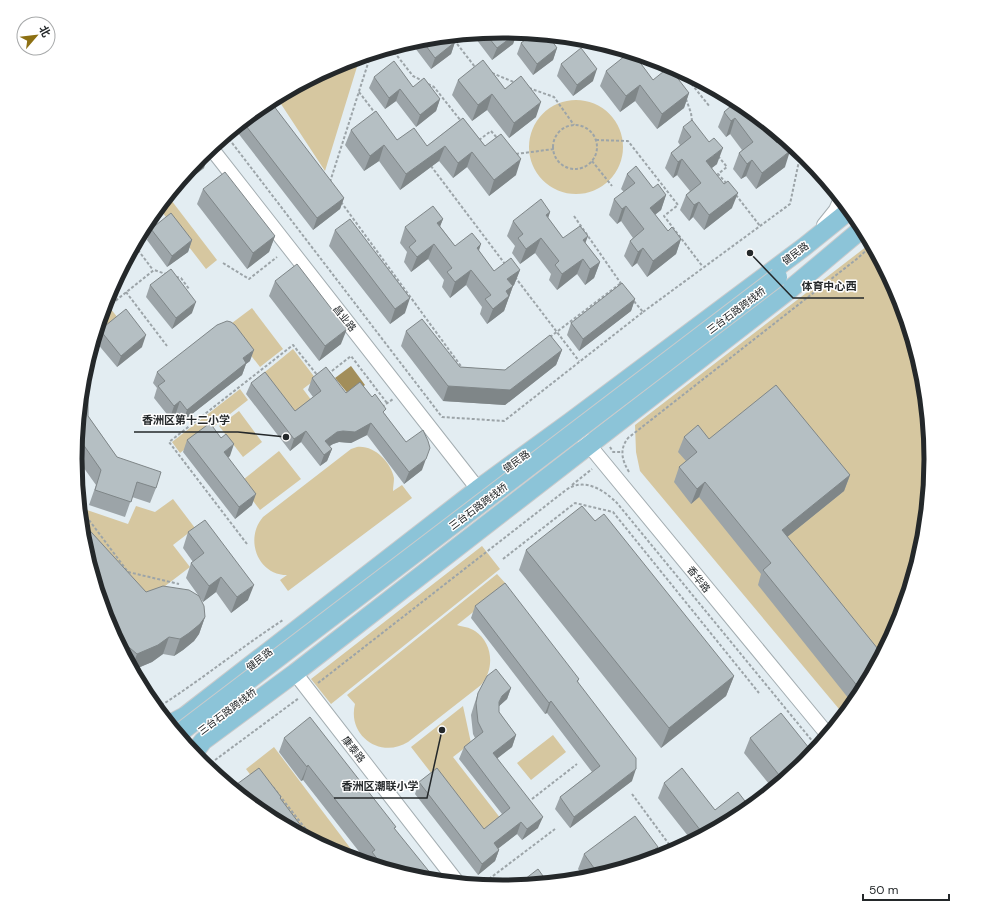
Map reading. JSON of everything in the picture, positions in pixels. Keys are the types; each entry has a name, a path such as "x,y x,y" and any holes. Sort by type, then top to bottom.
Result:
{"main road":[{"name":"健民路","path":"177,720 478,489 804,247 846,214"},
{"path":"781,281 826,230"},
{"path":"199,747 788,291 858,232"},
{"path":"781,281 841,246"},
{"name":"三台石路跨线桥","path":"182,731 781,281"},
{"name":"三台石路跨线桥","path":"189,740 781,281"}],"street":[{"name":"昌业路","path":"215,153 478,489"},
{"path":"804,247 836,210 839,204"},
{"name":"香华路","path":"570,422 825,731"},
{"path":"608,467 603,456 601,446 604,436 609,429"},
{"path":"570,460 576,456 588,455 598,459 608,467"},
{"name":"康泰路","path":"295,673 452,876"}],"path":[{"path":"455,41 475,67 482,70"},
{"path":"605,50 620,54"},
{"path":"394,52 413,76 434,87 463,123"},
{"path":"325,179 329,186 369,60"},
{"path":"655,66 666,74"},
{"path":"489,72 518,83"},
{"path":"689,80 710,107"},
{"path":"525,86 554,97 574,125"},
{"path":"359,92 378,116"},
{"path":"684,96 688,102 692,124"},
{"path":"567,126 581,126 588,129 596,140 596,155 587,166 572,169 560,162 556,156 554,142 561,130 567,126"},
{"path":"478,142 491,131 501,143"},
{"path":"229,139 442,417 504,421 643,312 790,204 799,161 796,156"},
{"path":"596,140 628,141 678,205 664,216 703,267"},
{"path":"511,155 554,149"},
{"path":"717,155 727,167 718,174 728,185"},
{"path":"592,161 612,186"},
{"path":"430,165 506,265"},
{"path":"732,191 760,226"},
{"path":"337,197 467,374"},
{"path":"574,216 623,287"},
{"path":"630,475 622,455 622,449 628,438 868,249"},
{"path":"138,250 154,270 167,274"},
{"path":"223,263 249,278 277,257"},
{"path":"113,302 154,270"},
{"path":"511,271 579,362"},
{"path":"174,276 181,278 189,289"},
{"path":"545,340 621,283"},
{"path":"126,292 167,346"},
{"path":"630,296 643,312"},
{"path":"247,544 169,442 293,345 320,378"},
{"path":"324,377 351,356 387,403"},
{"path":"503,372 515,363"},
{"path":"382,408 402,392"},
{"path":"212,762 308,690 572,485 583,484 598,488 607,493 617,503 814,743"},
{"path":"503,559 575,503 613,512 759,693"},
{"path":"86,517 128,572 179,584"},
{"path":"532,799 576,764"},
{"path":"270,782 308,832"},
{"path":"632,794 670,846"},
{"path":"488,879 555,829"}],"shaded area":[{"path":"358,64 325,171 281,104 295,93 317,81"},
{"path":"567,100 585,100 594,103 610,113 620,129 623,138 623,156 620,165 610,181 594,191 585,194 567,194 558,191 542,181 532,165 529,156 529,138 532,129 542,113 558,103"},
{"path":"171,200 217,260 206,269 162,212"},
{"path":"867,246 881,273 892,298 910,350 921,404 924,431 924,487 916,541 902,594 881,645 868,670 841,711 640,471 636,452 635,425"},
{"path":"252,308 283,349 260,367 228,326"},
{"path":"111,309 118,318 104,328"},
{"path":"293,349 316,379 303,389 312,401 291,417 260,376"},
{"path":"351,366 365,385 350,396 335,378"},
{"path":"240,389 248,400 180,453 172,442"},
{"path":"239,411 262,442 243,457 219,426"},
{"path":"357,447 370,449 381,456 392,472 394,478 393,491 402,485 412,498 288,591 280,580 287,575 268,569 257,554 255,535 257,526 263,517 351,449"},
{"path":"279,451 301,479 260,510 239,483"},
{"path":"173,499 195,528 173,545 190,567 156,593 133,591 93,549 85,509 128,524 136,506 155,512"},
{"path":"482,546 500,569 331,704 311,679"},
{"path":"497,574 507,585 457,625 475,631 486,642 490,656 490,664 486,679 481,685 408,742 398,747 387,748 377,746 368,741 361,735 356,726 354,716 355,704 347,695"},
{"path":"463,706 471,743 453,757 501,819 480,836 411,747"},
{"path":"553,735 566,752 531,780 517,763"},
{"path":"274,747 354,852 317,837 282,817 246,769"}],"building":[{"path":"510,38 497,48 489,39"},
{"path":"527,39 552,41 557,48 537,64 521,43"},
{"path":"455,41 455,42 435,58 426,45"},
{"path":"581,48 597,69 577,85 561,64"},
{"path":"625,56 638,60 653,80 665,70 675,74 689,93 662,114 640,85 626,96 606,71"},
{"path":"483,60 505,89 521,76 541,102 514,123 492,94 478,105 458,80"},
{"path":"394,61 413,87 424,78 440,99 420,115 400,89 389,98 374,77"},
{"path":"274,106 344,198 317,218 246,126"},
{"path":"732,106 760,125 768,131 777,143 779,141 790,151 762,173 752,160 747,164 739,153 753,142 735,118 731,121 724,112"},
{"path":"376,111 397,140 414,128 427,146 463,118 485,146 501,134 521,159 494,180 472,152 458,163 445,146 406,174 384,145 370,156 351,130"},
{"path":"692,120 709,142 714,138 723,148 706,161 724,184 728,181 738,193 709,215 699,202 694,205 686,195 701,183 682,159 678,162 671,153 691,137 683,127"},
{"path":"636,166 653,188 658,184 666,195 650,208 668,231 672,227 681,239 653,261 643,248 638,252 630,241 644,229 626,206 622,209 614,199 635,183 627,174"},
{"path":"225,172 275,236 253,253 203,189"},
{"path":"541,199 550,212 546,215 563,238 580,226 588,236 583,240 600,262 590,269 583,259 562,274 555,265 559,261 541,238 526,249 518,238 523,234 513,221"},
{"path":"433,206 443,219 437,223 455,246 472,233 481,244 477,248 494,271 511,258 520,270 507,279 513,286 506,291 509,296 493,309 485,299 491,295 471,270 455,282 447,272 452,268 434,244 417,257 409,247 416,241 405,227"},
{"path":"171,213 192,240 172,256 151,229"},
{"path":"350,219 410,298 395,309 335,230"},
{"path":"297,264 347,329 325,346 275,281"},
{"path":"171,269 196,302 176,318 150,285"},
{"path":"622,283 635,299 583,339 571,323"},
{"path":"126,309 146,335 121,356 102,333 104,327"},
{"path":"422,319 460,367 505,370 550,335 562,350 510,390 448,386 406,331"},
{"path":"227,321 235,325 254,350 243,358 246,363 187,410 180,401 174,406 158,386 165,381 157,372 217,325"},
{"path":"326,367 346,393 360,382 372,397 375,394 386,409 383,412 406,442 423,430 430,448 426,459 409,472 371,423 355,432 337,432 325,441 332,449 324,455 306,431 294,439 251,383 265,372 295,411 321,391 312,378"},
{"path":"776,385 850,475 782,530 879,650 858,687 763,570 771,563 705,482 697,489 679,467 697,452 684,437 698,425 709,439"},
{"path":"88,393 88,416 117,457 161,472 156,488 137,482 131,502 95,490 101,470 83,444"},
{"path":"210,423 221,438 226,434 234,444 224,452 256,494 239,507 187,440"},
{"path":"582,506 595,521 604,514 734,676 669,728 526,550"},
{"path":"205,520 254,585 237,597 221,577 209,586 191,563 204,553 188,532"},
{"path":"89,530 146,592 163,586 189,590 199,596 204,606 205,617 200,624 189,633 180,639 169,637 158,645 137,654 126,645 115,620 97,568"},
{"path":"505,583 579,679 577,681 636,758 636,769 574,817 560,797 600,766 551,701 549,703 475,606"},
{"path":"496,669 511,688 502,696 499,702 499,712 516,735 493,753 543,817 527,829 521,822 494,843 499,850 482,864 419,782 437,768 484,829 510,808 464,747 483,732 478,722 476,703 478,693 487,676"},
{"path":"781,713 809,748 780,777 750,738"},
{"path":"310,717 396,827 394,828 431,873 379,861 372,852 375,850 308,765 307,767 284,738"},
{"path":"259,768 304,830 270,809 236,784"},
{"path":"682,768 715,810 738,792 746,803 701,831 664,783"},
{"path":"635,816 658,847 648,855 639,858 595,870 584,854"},
{"path":"538,869 544,878 531,879 525,879"}],"place":[{"name":"体育中心西","path":"750,253"},
{"name":"香洲区第十二小学","path":"286,437"},
{"name":"香洲区潮联小学","path":"442,730"}]}
